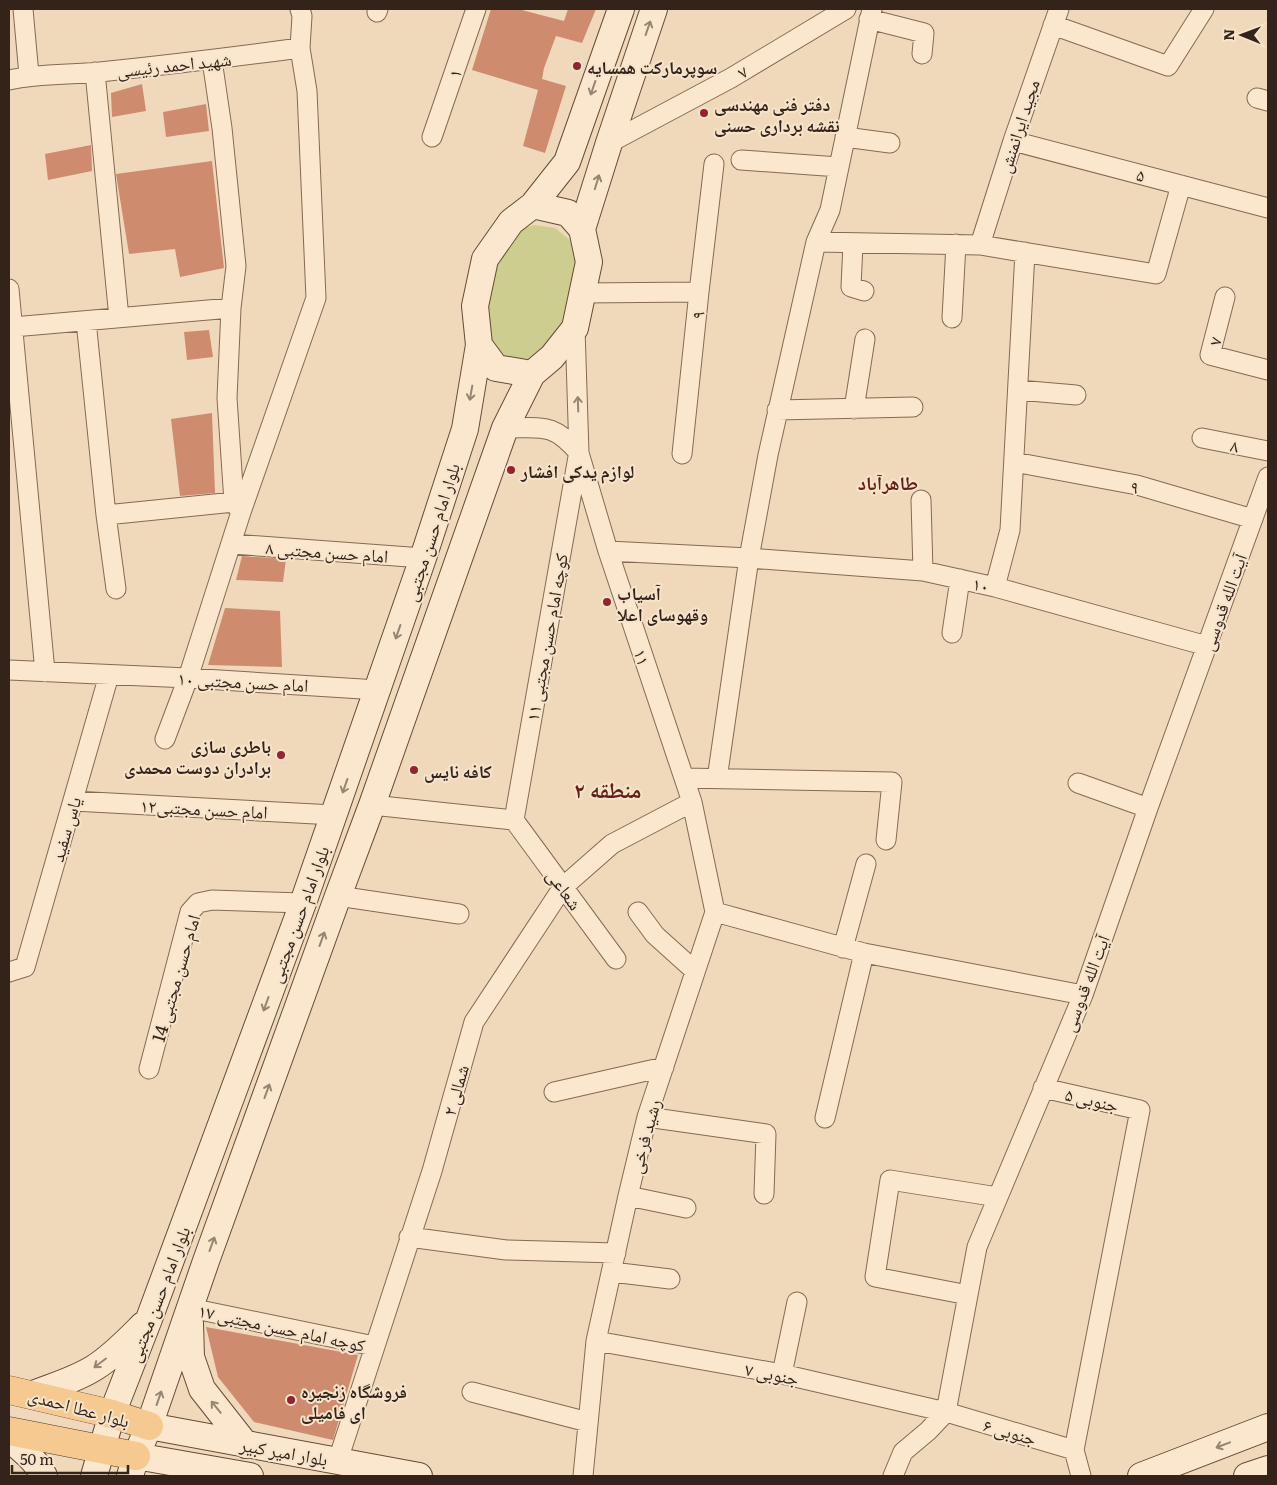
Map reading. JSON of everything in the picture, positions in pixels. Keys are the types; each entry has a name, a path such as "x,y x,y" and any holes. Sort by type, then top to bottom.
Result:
{"main road":[{"path":"533,204 568,213 582,229 589,262 575,328 552,357 532,374 496,368 479,345 475,306 485,258 511,222 533,204 567,162 621,9"},
{"path":"582,229 654,9"},
{"name":"بلوار امام حسن مجتبی","path":"94,1476 112,1414 303,903 423,558 465,428 479,345"},
{"name":"بلوار امام حسن مجتبی","path":"133,1466 372,805 505,428 532,374"},
{"path":"190,1308 191,1357 202,1389 246,1445"},
{"path":"21,1392 71,1380 94,1368 119,1349 149,1319"},
{"name":"بلوار عطا احمدی","path":"21,1392 112,1414 149,1426"},
{"name":"بلوار امیر کبیر","path":"149,1426 420,1476"},
{"path":"1141,1476 1268,1427"},
{"name":"بلوار عطا احمدی","path":"9,1431 103,1449 133,1466"},
{"path":"9,1440 18,1446 44,1476"},
{"name":"بلوار امیر کبیر","path":"133,1466 250,1476"},
{"path":"1247,1476 1268,1469"}],"street":[{"path":"23,9 29,75"},
{"path":"165,739 188,678 232,544 238,507 316,298 308,91 300,48 302,16 300,9"},
{"name":"۱","path":"432,137 476,9"},
{"path":"1056,17 1168,66 1204,9"},
{"name":"۷","path":"609,143 731,78 835,12"},
{"path":"717,779 749,558 777,410 816,242 830,210 871,14 924,33 922,54"},
{"name":"مجید ایرانمنش","path":"980,245 1013,141 1056,17"},
{"name":"شهید احمد رئیسی","path":"9,80 29,75 95,72 212,60 300,48"},
{"path":"212,60 222,128 236,266 231,308 227,398 238,507"},
{"path":"95,72 119,318"},
{"path":"845,137 890,143"},
{"name":"۵","path":"1013,141 1268,208"},
{"path":"741,160 839,167"},
{"path":"699,292 714,164"},
{"path":"816,242 980,245 1156,274 1181,185"},
{"path":"854,244 851,287 864,292"},
{"path":"952,318 956,244"},
{"path":"995,587 1010,530 1025,252"},
{"path":"9,289 45,672"},
{"name":"۹","path":"582,294 699,292 682,454"},
{"name":"۷","path":"1226,297 1210,355 1268,370"},
{"path":"13,327 231,308"},
{"path":"86,321 106,514 116,589"},
{"name":"۱۱","path":"575,328 579,453 608,551 692,802"},
{"path":"854,408 865,339"},
{"path":"1018,390 1076,395"},
{"path":"777,410 913,407"},
{"name":"۱۱","path":"505,428 554,430 566,438 579,453"},
{"name":"۸","path":"1202,438 1268,451"},
{"name":"کوچه امام حسن مجتبی ۱۱","path":"514,820 579,453"},
{"name":"۹","path":"1014,462 1137,486 1253,519"},
{"name":"آیت الله قدوسی","path":"946,1412 978,1247 1083,995 1148,808 1268,477"},
{"path":"921,500 923,571"},
{"path":"106,514 238,507"},
{"name":"امام حسن مجتبی ۸","path":"232,544 423,558"},
{"name":"۱۰","path":"608,551 749,558 923,571 995,587 1207,646"},
{"path":"952,633 960,579"},
{"name":"امام حسن مجتبی ۱۰","path":"9,670 188,678 378,690"},
{"name":"یاس سفید","path":"9,972 25,967 108,675"},
{"path":"684,778 892,782 886,840"},
{"path":"1078,783 1148,808"},
{"name":"امام حسن مجتبی۱۲","path":"73,801 334,815"},
{"path":"692,802 715,912 864,953 1083,995"},
{"name":"۲ شمالی","path":"338,1460 432,1171 474,1022 563,887 612,844 692,802"},
{"path":"372,805 514,820"},
{"name":"شعاعی","path":"514,820 616,959"},
{"path":"844,948 866,864"},
{"path":"338,896 458,914"},
{"name":"امام حسن مجتبی 14","path":"149,1069 190,912 198,903 212,900 303,903"},
{"path":"638,912 655,935 695,971"},
{"name":"رشید فرخی","path":"584,1476 596,1341 628,1196 647,1117 715,912"},
{"path":"825,1118 864,953"},
{"path":"554,1092 664,1067"},
{"name":"۵ جنوبی","path":"1043,1088 1140,1110 1074,1450"},
{"path":"647,1117 766,1134 764,1194"},
{"path":"968,1295 875,1277 890,1180 998,1197"},
{"path":"628,1196 686,1208"},
{"path":"409,1237 506,1250 616,1253"},
{"path":"612,1272 670,1279"},
{"path":"782,1374 797,1302"},
{"name":"کوچه امام حسن مجتبی ۱۷","path":"190,1308 374,1346"},
{"name":"۷ جنوبی","path":"596,1341 782,1374 946,1412"},
{"path":"472,1392 588,1422"},
{"path":"893,1476 902,1452 928,1431 946,1412"},
{"name":"۶ جنوبی","path":"946,1412 1074,1450"},
{"path":"1074,1450 1082,1476"}],"green space":[{"path":"534,225 555,228 570,240 576,262 564,323 544,349 528,362 502,357 490,340 487,306 496,263 519,230"}],"building":[{"path":"491,9 518,9 564,21 568,9 596,9 582,43 556,36 544,68 542,79 566,86 545,153 523,146 538,90 472,70"},
{"path":"142,84 146,111 112,117 111,93"},
{"path":"206,104 209,131 166,137 163,112"},
{"path":"91,145 92,171 48,180 45,154"},
{"path":"212,161 224,268 180,277 175,249 129,254 116,174"},
{"path":"209,330 213,357 187,360 184,332"},
{"path":"212,413 215,493 180,496 171,419"},
{"path":"242,556 286,559 283,582 236,580"},
{"path":"225,608 280,611 282,667 208,665"},
{"name":"فروشگاه زنجیره ای فامیلی","path":"206,1327 358,1355 333,1440 254,1422 218,1377"}],"place":[{"name":"سوپرمارکت همسایه","path":"577,66"},
{"name":"دفتر فنی مهندسی نقشه برداری حسنی","path":"704,113"},
{"name":"لوازم یدکی افشار","path":"511,470"},
{"name":"آسیاب وقهوسای اعلا","path":"607,602"},
{"name":"باطری سازی برادران دوست محمدی","path":"281,755"},
{"name":"کافه نایس","path":"414,770"},
{"name":"فروشگاه زنجیره ای فامیلی","path":"291,1400"}],"district":[{"name":"طاهرآباد","path":"888,482"},
{"name":"منطقه ۲","path":"608,788"}]}
